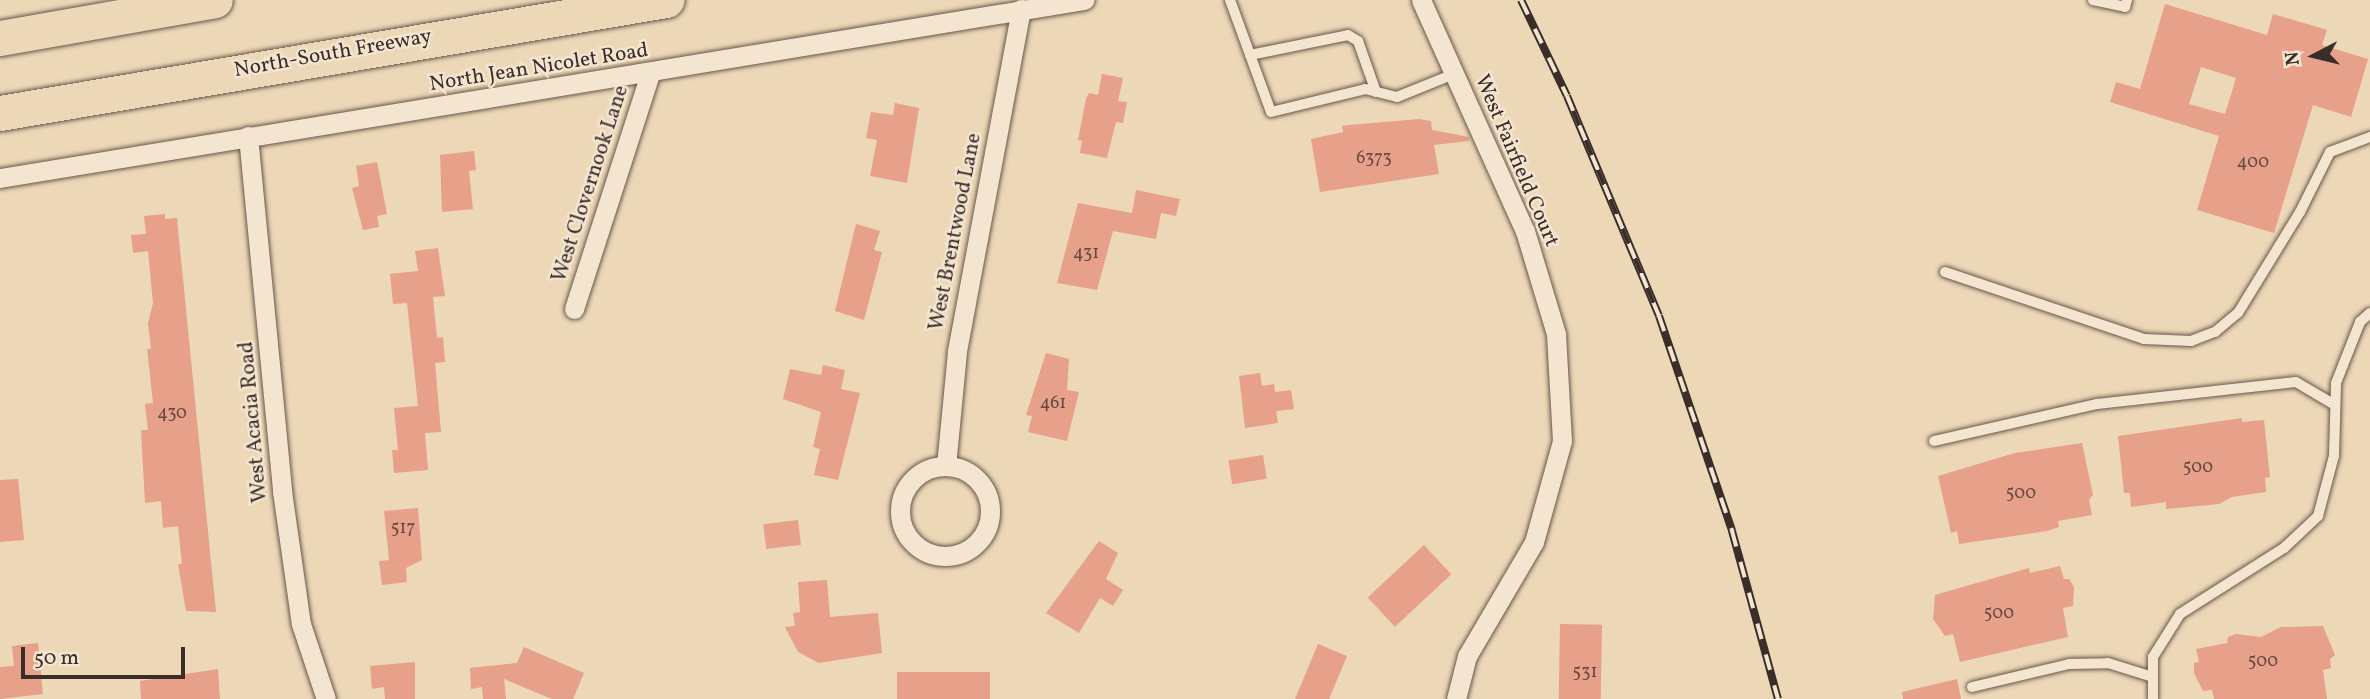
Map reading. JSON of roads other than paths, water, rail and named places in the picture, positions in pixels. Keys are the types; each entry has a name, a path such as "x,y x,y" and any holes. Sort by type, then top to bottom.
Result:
{"highway":[{"path":"0,38 215,0"},
{"name":"North-South Freeway","path":"0,113 666,0"}],"street":[{"name":"North Jean Nicolet Road","path":"0,178 1084,0"},
{"name":"West Fairfield Court","path":"1421,0 1525,231 1556,334 1562,441 1534,542 1467,656 1456,699"},
{"name":"West Brentwood Lane","path":"946,466 957,351 1021,9"},
{"name":"West Clovernook Lane","path":"574,309 650,73"},
{"name":"West Acacia Road","path":"248,136 282,491 301,624 326,699"},
{"path":"946,466 961,468 979,482 989,503 989,519 974,545 946,556 919,548 902,525 900,511 902,497 914,479 932,468 946,466"}],"lane":[{"path":"1230,0 1271,112 1365,89 1397,97 1454,74"},
{"path":"2093,0 2124,7 2127,0"},
{"path":"1250,55 1348,35 1358,41 1376,92"},
{"path":"1945,272 2144,339 2191,341 2215,332 2238,313 2300,212 2330,152 2370,136"},
{"path":"2153,699 2153,657 2180,614 2284,548 2318,516 2334,456 2336,383 2360,322 2370,313"},
{"path":"1934,441 2097,404 2296,382 2335,405"},
{"path":"1972,687 2069,664 2108,663 2153,677"}],"railway":[{"path":"1521,0 1567,96 1659,316 1732,531 1778,699"}]}
